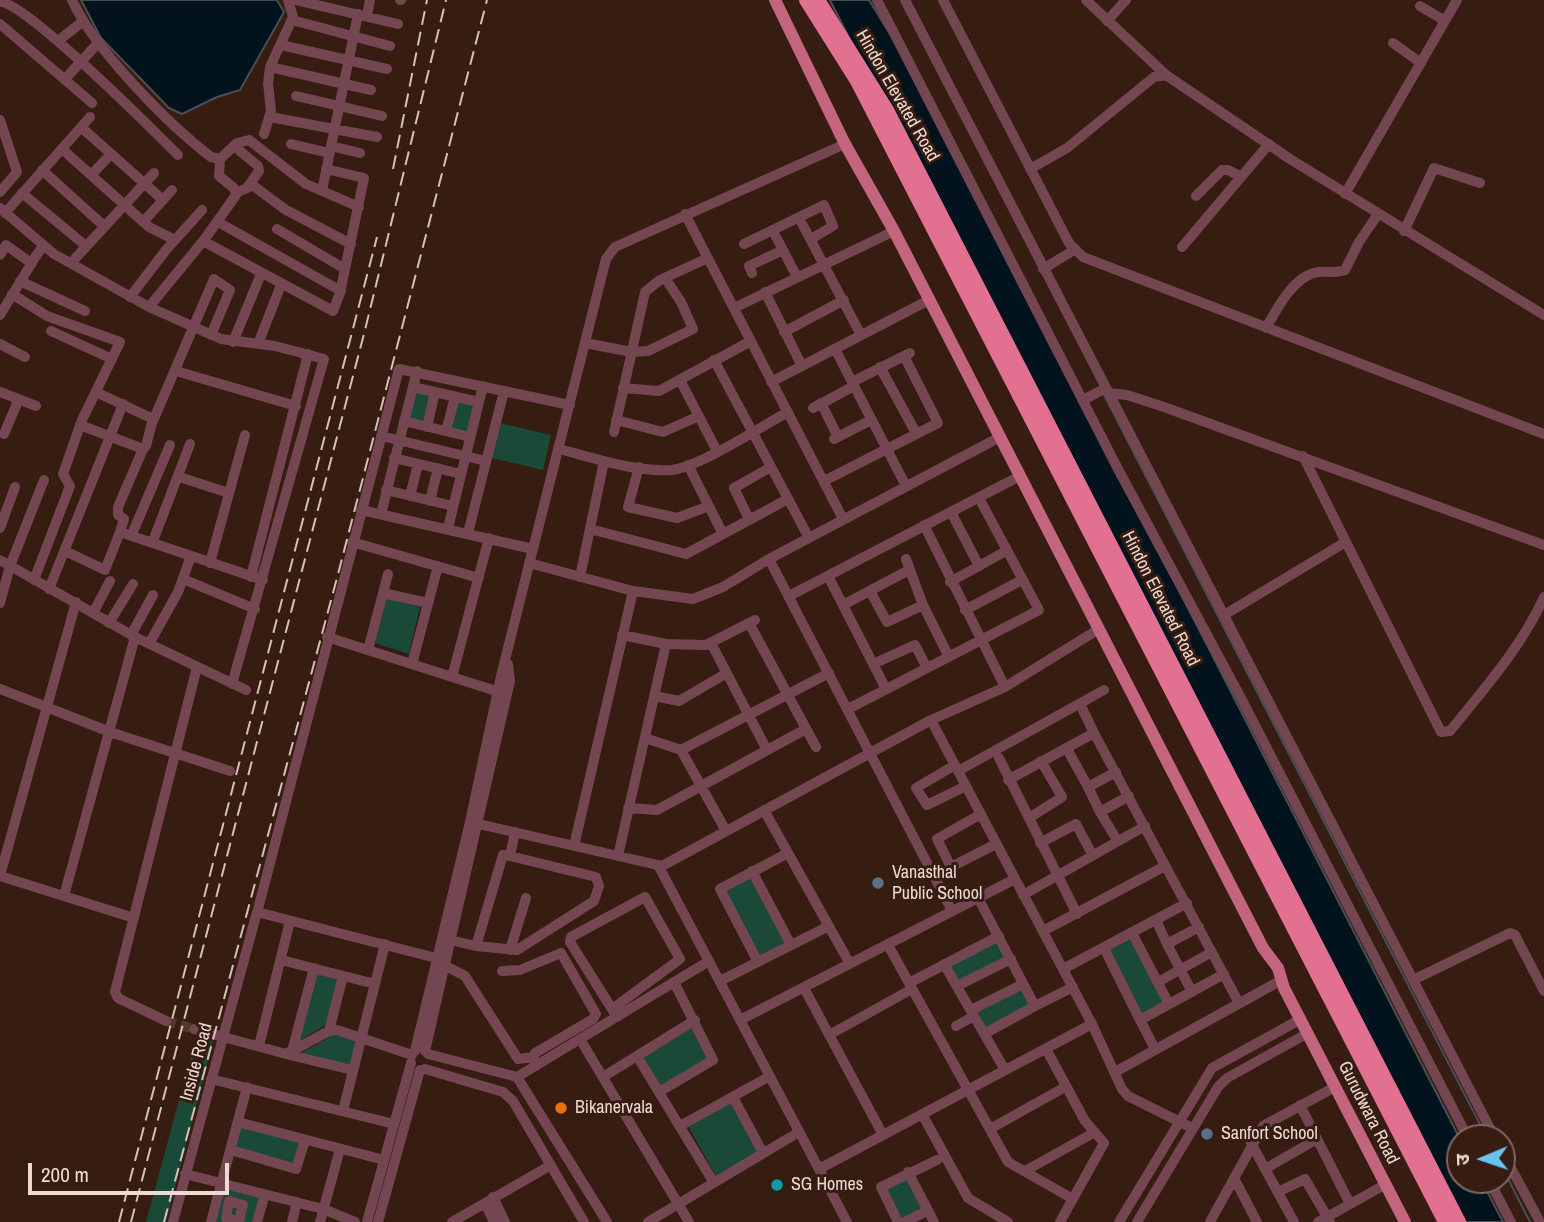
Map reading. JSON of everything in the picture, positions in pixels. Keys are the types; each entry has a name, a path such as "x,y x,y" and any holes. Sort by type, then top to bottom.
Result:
{"highway":[{"name":"Hindon Elevated Road","path":"806,0 857,81 1445,1222"},
{"name":"Hindon Elevated Road","path":"818,0 887,110 1458,1222"}],"main road":[{"name":"Gurudwara Road","path":"775,0 845,144 894,231 1263,948 1278,968 1281,985 1405,1222"}],"street":[{"path":"72,0 82,22 127,76 211,157 220,159"},
{"path":"264,134 270,117 270,67 292,20 295,0 326,4 398,24"},
{"path":"351,0 358,14"},
{"path":"322,191 358,14 370,0"},
{"path":"877,0 1088,398 1413,980 1488,1124"},
{"path":"905,0 1224,615 1265,718 1461,1124"},
{"path":"943,0 1074,250 1090,261 1544,433"},
{"path":"1107,21 1126,0"},
{"path":"1345,194 1457,0"},
{"path":"0,2 12,3 58,41 178,155"},
{"path":"1092,2 1107,21 1167,75 1345,194 1544,315"},
{"path":"1420,6 1445,21"},
{"path":"292,20 390,47"},
{"path":"58,41 82,22"},
{"path":"0,24 92,103"},
{"path":"65,79 99,42"},
{"path":"1393,43 1420,63"},
{"path":"281,45 387,69"},
{"path":"270,67 372,89"},
{"path":"1030,169 1067,148 1154,77 1167,75"},
{"path":"296,96 382,116"},
{"path":"90,117 23,193 3,210 43,246 149,307 233,342 258,344 322,357 325,362 232,684"},
{"path":"270,117 377,137"},
{"path":"0,120 16,174 0,192"},
{"path":"82,128 163,200"},
{"path":"236,193 219,176 220,159 244,140 252,141 292,174 359,207"},
{"path":"290,144 360,153"},
{"path":"440,961 450,940 499,692 529,563 609,253 615,247 685,214 845,144"},
{"path":"1182,247 1269,144"},
{"path":"149,307 204,241 236,193 251,184 259,173 258,167 234,146"},
{"path":"62,149 143,222 175,240"},
{"path":"0,159 11,153"},
{"path":"92,176 111,154"},
{"path":"1405,231 1434,168 1480,183"},
{"path":"204,241 331,311 336,308 341,292 364,178 326,169"},
{"path":"42,170 104,226"},
{"path":"1196,195 1222,170 1230,170 1241,177"},
{"path":"71,263 153,173"},
{"path":"251,184 286,210 351,244"},
{"path":"143,222 172,190"},
{"path":"23,193 86,246"},
{"path":"744,244 821,206 826,207 833,226 811,239"},
{"path":"130,297 202,210"},
{"path":"685,214 843,519"},
{"path":"1266,328 1280,302 1306,278 1316,272 1345,270 1359,242 1378,214"},
{"path":"799,218 861,335"},
{"path":"218,222 341,292"},
{"path":"277,229 345,269"},
{"path":"773,231 797,277"},
{"path":"734,308 894,231"},
{"path":"0,314 43,246"},
{"path":"2,247 33,261"},
{"path":"752,273 749,266 783,250"},
{"path":"1043,269 1074,250"},
{"path":"699,416 663,432 615,426 645,292 665,278 708,258"},
{"path":"233,342 261,274"},
{"path":"585,343 632,352 648,351 693,329 681,302 665,278"},
{"path":"126,533 124,519 118,515 118,507 211,281 220,281 230,290 211,335"},
{"path":"20,282 85,311"},
{"path":"258,344 281,285"},
{"path":"765,292 802,366"},
{"path":"12,294 47,316 119,340 80,425 63,474 70,483 67,496 34,580"},
{"path":"784,332 844,300"},
{"path":"771,382 929,300"},
{"path":"51,331 112,359"},
{"path":"623,388 656,393 751,341"},
{"path":"0,344 25,357"},
{"path":"835,349 906,486"},
{"path":"251,577 308,354"},
{"path":"824,481 938,423 907,355 817,406 836,438 871,420"},
{"path":"714,360 809,538"},
{"path":"880,368 916,433"},
{"name":"Inside Road","path":"173,1222 399,369 417,371"},
{"path":"176,370 296,406"},
{"path":"381,514 417,371 570,405"},
{"path":"680,380 717,451"},
{"path":"448,528 484,386"},
{"path":"413,387 479,402"},
{"path":"468,533 504,391"},
{"path":"1088,398 1106,391 1134,397 1544,544"},
{"path":"0,392 36,406"},
{"path":"96,392 153,421"},
{"path":"427,427 435,392"},
{"path":"446,431 455,397"},
{"path":"4,434 19,401"},
{"path":"49,589 124,404"},
{"path":"559,449 604,461 669,470 688,465 717,451 788,412"},
{"path":"404,421 470,438"},
{"path":"80,425 143,449"},
{"path":"210,563 245,435"},
{"path":"381,436 486,461"},
{"path":"529,563 633,591 693,599 723,587 769,559 1000,437"},
{"path":"65,551 105,570 170,444"},
{"path":"153,541 190,444"},
{"path":"1303,456 1344,543 1441,732 1450,731 1474,701 1524,634 1544,597"},
{"path":"394,458 461,474"},
{"path":"580,577 604,461"},
{"path":"410,496 418,464"},
{"path":"688,465 723,534"},
{"path":"639,467 628,507 677,518 709,506"},
{"path":"749,519 734,488 771,467"},
{"path":"430,501 438,468"},
{"path":"789,596 1020,476"},
{"path":"179,477 229,493"},
{"path":"0,601 5,563 44,481"},
{"path":"0,528 15,487"},
{"path":"386,490 453,506"},
{"path":"848,709 1039,610 979,498"},
{"path":"590,529 684,554 788,499"},
{"path":"361,510 533,549"},
{"path":"951,512 979,566"},
{"path":"925,525 950,582 1005,687"},
{"path":"126,533 263,580"},
{"path":"452,677 489,538"},
{"path":"352,542 479,578"},
{"path":"1224,615 1344,543"},
{"path":"950,582 1006,551"},
{"path":"149,644 183,579 191,556"},
{"path":"769,559 848,709 868,754 952,911"},
{"path":"5,563 133,636 246,691"},
{"path":"843,605 870,591 908,564 923,605 949,657"},
{"path":"412,664 438,566"},
{"path":"368,650 388,574"},
{"path":"828,576 886,689"},
{"path":"183,579 255,609"},
{"path":"965,610 1023,580"},
{"path":"93,613 110,581"},
{"path":"109,623 133,584"},
{"path":"574,846 633,591"},
{"path":"870,591 887,622 923,605"},
{"path":"383,593 428,603"},
{"path":"64,896 110,732 133,636 153,595"},
{"path":"76,602 0,876 135,918"},
{"path":"622,635 666,644 711,643 752,621 785,694 816,747"},
{"path":"475,823 658,865 931,720 1005,687 1099,629"},
{"path":"327,637 499,692"},
{"path":"711,643 767,750"},
{"path":"618,856 666,644"},
{"path":"873,664 915,645 928,668"},
{"path":"378,1222 510,681 507,662"},
{"path":"166,1021 116,996 197,667"},
{"path":"654,696 680,701 727,673"},
{"path":"681,750 829,673"},
{"path":"0,689 110,732 230,771"},
{"path":"966,786 927,806 916,788 1104,690"},
{"path":"1080,704 1239,1003"},
{"path":"931,720 1073,987 1128,1097 1192,1128"},
{"path":"628,808 657,810 806,729"},
{"path":"1008,780 1094,733"},
{"path":"645,738 681,750 726,831"},
{"path":"1067,749 1117,840"},
{"path":"999,758 1077,914"},
{"path":"1029,818 1062,797 1041,761"},
{"path":"1088,787 1116,772"},
{"path":"1100,812 1129,796"},
{"path":"764,810 850,964"},
{"path":"981,814 937,839 951,867 996,844"},
{"path":"1040,843 1076,824 1092,854"},
{"path":"1023,895 1145,826"},
{"path":"510,856 514,832"},
{"path":"758,962 720,889 788,853"},
{"path":"450,940 476,946 517,950 594,901 599,884 596,877 503,855 476,946"},
{"path":"658,865 819,1169 842,1220"},
{"path":"1043,931 1165,866"},
{"path":"752,872 791,946"},
{"path":"740,1020 1015,879"},
{"path":"257,910 440,961 465,976 518,1059 534,1061 580,1039 615,1013 680,959 645,897 571,937 570,942 615,1013"},
{"path":"510,950 526,898"},
{"path":"978,898 1035,1006"},
{"path":"1063,970 1187,903"},
{"path":"1156,920 1192,992"},
{"path":"259,1046 290,921"},
{"path":"720,981 829,926"},
{"path":"1167,944 1199,927"},
{"path":"1132,933 1169,1004"},
{"path":"1413,980 1510,933 1515,935 1544,991"},
{"path":"829,1035 944,964 999,936"},
{"path":"343,1111 385,944"},
{"path":"888,945 1008,1162 1073,1199"},
{"path":"1104,948 1155,1049"},
{"path":"502,971 520,970 558,951 596,1014 517,1077"},
{"path":"1158,982 1212,952"},
{"path":"957,986 1011,959"},
{"path":"281,960 375,984"},
{"path":"615,1013 709,961"},
{"path":"944,964 1005,1070"},
{"path":"289,1052 314,968"},
{"path":"1140,1020 1224,974"},
{"path":"330,1031 343,976"},
{"path":"659,1092 713,1060 674,982"},
{"path":"956,1026 972,1013 1023,984"},
{"path":"1115,1072 1239,1003 1281,985"},
{"path":"984,1034 1073,987"},
{"path":"804,988 883,1136"},
{"path":"1119,1222 1212,1068 1301,1019"},
{"path":"603,1077 695,1020"},
{"path":"819,1169 1092,1024"},
{"path":"194,1029 352,1070"},
{"path":"289,1052 330,1031 361,1037 503,1091 513,1101 584,1222"},
{"path":"1137,1222 1192,1128 1227,1078 1308,1033"},
{"path":"580,1039 689,1222"},
{"path":"1045,1049 1065,1087 1103,1140 1103,1146 1060,1222"},
{"path":"637,1056 714,1183"},
{"path":"419,1059 517,1077 607,1222"},
{"path":"367,1222 394,1124 419,1059"},
{"path":"680,1126 770,1076"},
{"path":"211,1079 394,1124"},
{"path":"211,1222 247,1087"},
{"path":"990,1129 1065,1087"},
{"path":"1214,1220 1251,1143 1263,1126 1335,1087"},
{"path":"733,1097 763,1153"},
{"path":"1300,1105 1350,1204"},
{"path":"922,1114 968,1198 1008,1222"},
{"path":"238,1122 384,1160"},
{"path":"648,1222 799,1132"},
{"path":"1025,1171 1095,1132"},
{"path":"1265,1169 1317,1139"},
{"path":"230,1150 296,1169 305,1140"},
{"path":"1251,1143 1294,1222"},
{"path":"320,1222 340,1149"},
{"path":"898,1222 880,1189 908,1172 937,1160"},
{"path":"452,1222 551,1164"},
{"path":"908,1172 934,1222"},
{"path":"186,1174 323,1209 355,1222"},
{"path":"1516,1177 1540,1222"},
{"path":"1234,1178 1258,1222"},
{"path":"1278,1192 1305,1179 1325,1220 1386,1184"},
{"path":"257,1222 265,1194"},
{"path":"1496,1194 1511,1222"},
{"path":"489,1200 494,1222"},
{"path":"489,1200 505,1222"},
{"path":"292,1222 298,1202"},
{"path":"905,1222 927,1210"}],"green space":[{"path":"414,390 433,395 426,423 407,418"},
{"path":"456,400 475,405 468,434 449,429"},
{"path":"500,423 551,435 543,470 492,458"},
{"path":"387,598 420,607 409,654 375,643"},
{"path":"751,876 786,944 760,957 725,890"},
{"path":"1131,937 1164,1003 1143,1014 1109,949"},
{"path":"998,939 1007,957 958,983 949,965"},
{"path":"315,973 339,979 326,1025 297,1042"},
{"path":"1022,987 1031,1005 986,1028 977,1011"},
{"path":"691,1027 710,1059 661,1088 642,1055"},
{"path":"335,1034 357,1040 351,1066 299,1054"},
{"path":"196,1037 213,1041 166,1222 146,1222"},
{"path":"731,1102 759,1151 716,1176 688,1126"},
{"path":"237,1126 302,1143 296,1164 232,1147"},
{"path":"906,1176 923,1208 902,1219 885,1187"},
{"path":"223,1186 260,1196 253,1222 213,1222"}],"water":[{"path":"81,0 277,0 284,12 240,90 217,97 182,114 169,108 101,38"},
{"path":"830,0 869,0 915,75 1452,1124 1446,1124 1446,1193 1049,433"},
{"path":"1446,1194 1488,1194 1503,1222 1461,1222"}],"waterway":[{"path":"1103,393 1480,1124"},
{"path":"1516,1194 1530,1222"}],"tunnel":[{"path":"166,1021 194,1029"}],"railway":[{"path":"393,169 427,0"},
{"path":"131,1222 364,334 446,0"},
{"path":"164,1222 337,578 487,0"},
{"path":"119,1222 377,237"}],"place":[{"name":"Vanasthal Public School","path":"878,883"},
{"name":"Bikanervala","path":"561,1108"},
{"name":"Sanfort School","path":"1207,1134"},
{"name":"SG Homes","path":"777,1185"}]}
